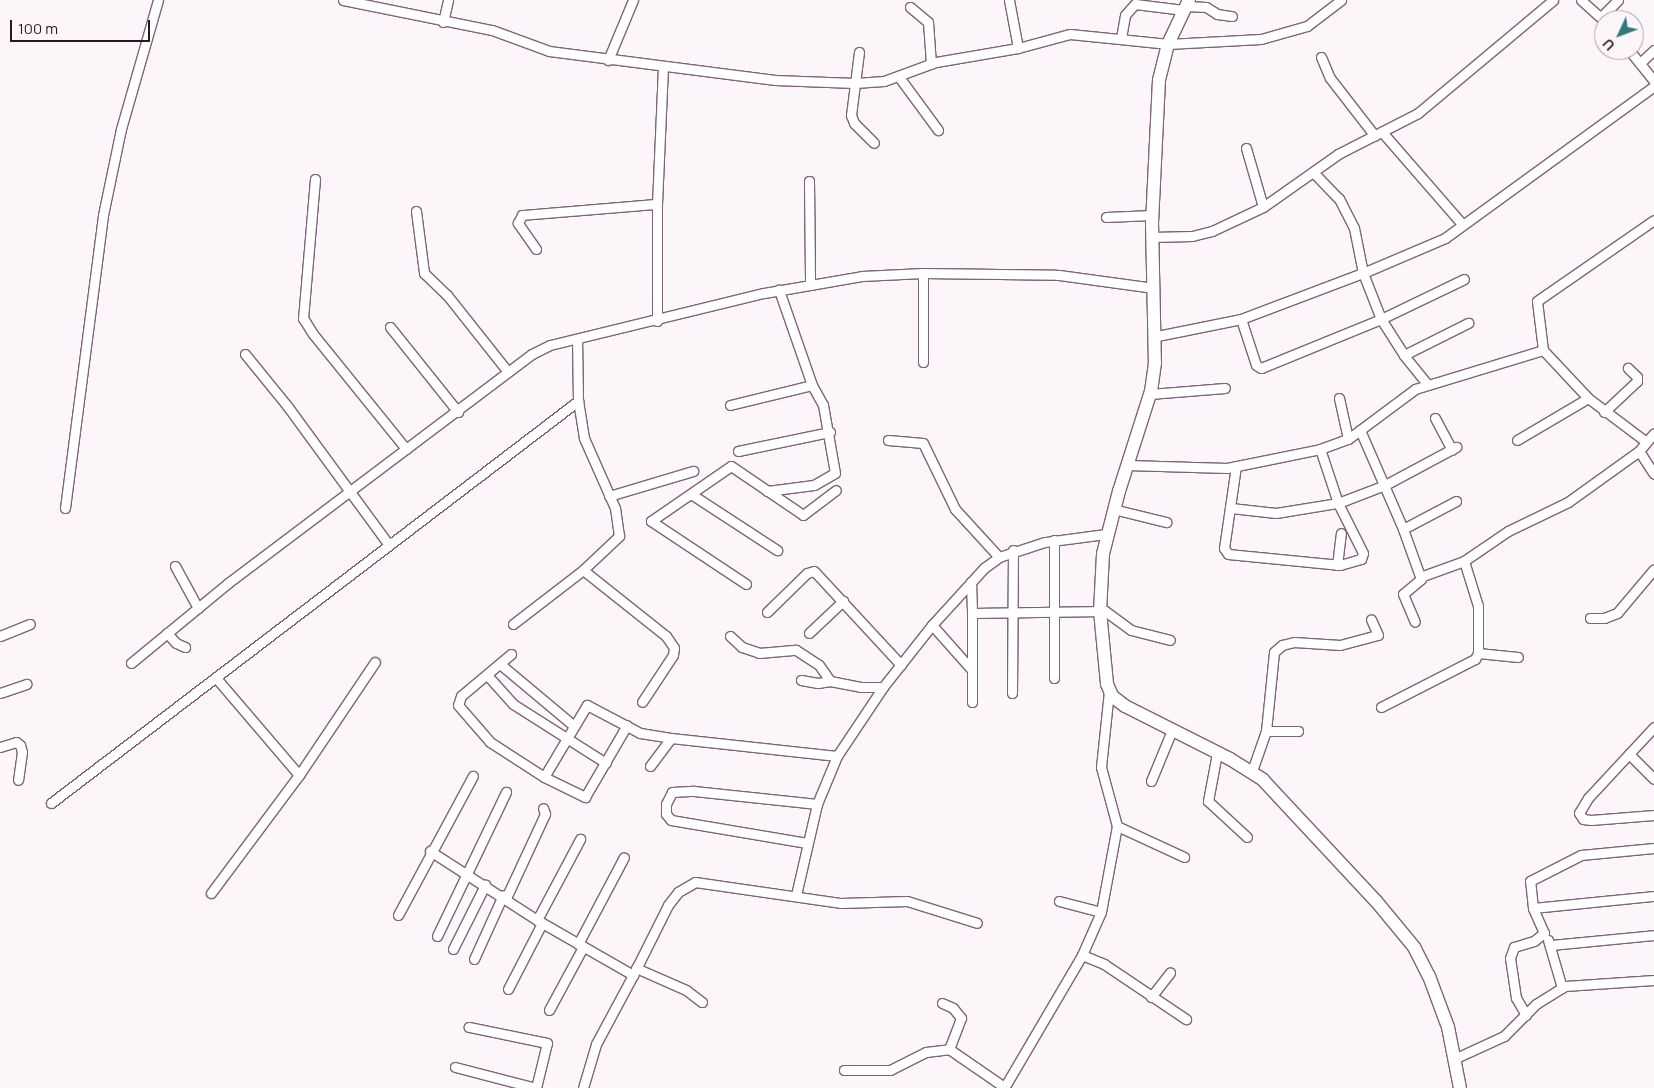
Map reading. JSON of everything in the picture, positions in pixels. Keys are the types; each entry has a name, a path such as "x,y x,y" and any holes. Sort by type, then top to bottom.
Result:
{"street":[{"path":"65,508 103,215 121,129 158,0"},
{"path":"343,0 443,22 492,30 549,51 775,80 855,83 899,77 930,64 1018,48 1070,34 1168,44 1261,39 1307,26 1341,0"},
{"path":"443,22 448,0"},
{"path":"608,60 633,0"},
{"path":"1009,0 1018,48"},
{"path":"1152,237 1192,236 1212,231 1263,206 1314,173 1338,154 1418,113 1552,0"},
{"path":"1581,0 1594,12"},
{"path":"1610,10 1618,0"},
{"path":"1122,38 1125,15 1134,4 1206,7 1217,14 1232,16"},
{"path":"844,1070 890,1070 926,1052 950,1049 1004,1088 1082,955 1101,912 1117,826 1100,767 1109,691 1100,611 1100,584 1106,534 1150,394 1157,336 1152,215 1159,80 1168,44 1186,5"},
{"path":"910,7 928,22 930,64"},
{"path":"1640,63 1654,50"},
{"path":"859,52 851,115 854,123 874,143"},
{"path":"1322,57 1330,78 1462,224"},
{"path":"1637,60 1654,81"},
{"path":"657,321 657,204 663,67"},
{"path":"899,77 938,130"},
{"path":"1157,336 1241,318 1363,273 1445,238 1654,86"},
{"path":"1246,148 1263,206"},
{"path":"1314,173 1338,199 1354,228 1363,273 1381,319 1404,355 1428,385"},
{"path":"315,179 303,318 313,334 406,449"},
{"path":"809,181 810,284"},
{"path":"536,249 518,223 522,215 657,204"},
{"path":"416,211 424,273 447,295 508,372"},
{"path":"1106,217 1152,215"},
{"path":"1645,441 1604,412 1588,398 1542,350 1537,301 1654,220"},
{"path":"923,273 923,362"},
{"path":"130,663 198,608 351,491 542,348 779,290 862,276 923,273 1059,275 1154,288"},
{"path":"1241,318 1256,365 1261,368 1381,319 1464,279"},
{"path":"767,491 814,485 835,473 830,432 823,406 812,385 779,290"},
{"path":"1404,355 1468,323"},
{"path":"390,327 458,412"},
{"path":"513,624 583,570 619,536 618,519 584,438 578,401 577,340"},
{"path":"1127,465 1167,469 1236,466 1320,449 1348,439 1415,389 1542,350"},
{"path":"245,354 351,491 389,545"},
{"path":"1604,412 1637,382 1637,377 1628,368"},
{"path":"730,405 812,385"},
{"path":"1150,394 1225,388"},
{"path":"1339,398 1348,439"},
{"path":"1517,440 1588,398"},
{"path":"51,803 217,679 578,401"},
{"path":"1231,508 1276,513 1338,503 1385,485 1454,449 1435,418"},
{"path":"1360,430 1403,529 1420,577 1420,582 1403,594 1415,622"},
{"path":"738,451 830,432"},
{"path":"1420,577 1464,561 1508,531 1568,502 1639,451 1645,441 1654,433"},
{"path":"888,440 923,443 955,509 999,557"},
{"path":"1236,466 1224,548 1228,554 1337,565 1364,556 1338,503 1320,449"},
{"path":"1639,451 1654,474"},
{"path":"746,584 651,521 731,466 804,515 836,490"},
{"path":"609,496 693,471"},
{"path":"691,494 777,550"},
{"path":"1403,529 1456,501"},
{"path":"1113,509 1166,522"},
{"path":"1337,565 1340,532"},
{"path":"796,895 817,804 837,756 884,686 932,625 971,582 999,557 1013,550 1054,540 1106,534"},
{"path":"1054,540 1054,678"},
{"path":"1012,693 1013,550"},
{"path":"1381,708 1467,665 1478,653 1478,606 1464,561"},
{"path":"175,566 198,608"},
{"path":"1590,618 1604,618 1617,613 1654,569"},
{"path":"583,570 666,636 674,648 672,655 642,702"},
{"path":"767,612 811,570 817,573 901,665"},
{"path":"971,582 972,702"},
{"path":"809,633 843,601"},
{"path":"972,613 1100,611 1112,614 1130,630 1170,640"},
{"path":"1252,771 1266,731 1273,655 1276,649 1294,642 1340,645 1378,635 1371,619"},
{"path":"0,636 30,624"},
{"path":"932,625 972,670"},
{"path":"168,633 176,643 186,647"},
{"path":"730,636 742,647 760,652 796,650 819,665 830,681"},
{"path":"1478,653 1518,657"},
{"path":"511,654 488,676 461,696 458,703 460,709 490,742 544,777 584,797 627,725"},
{"path":"211,893 299,775 375,662"},
{"path":"500,664 572,725"},
{"path":"488,676 513,704 606,763"},
{"path":"217,679 299,775"},
{"path":"800,680 818,683 830,681 860,687 884,686"},
{"path":"0,693 26,684"},
{"path":"1109,691 1125,706 1252,771 1302,819 1399,928 1418,954 1426,969 1448,1027 1456,1058 1460,1088"},
{"path":"544,777 572,725 588,705 644,734 837,756"},
{"path":"1654,727 1588,798 1579,812 1583,819 1591,820 1654,815"},
{"path":"1151,781 1172,730"},
{"path":"1266,731 1298,731"},
{"path":"650,766 671,738"},
{"path":"0,747 16,742 20,745 18,780"},
{"path":"1217,753 1208,801 1247,837"},
{"path":"1629,754 1654,779"},
{"path":"398,915 430,851 473,776"},
{"path":"807,843 671,820 666,814 666,804 672,792 694,791 817,804"},
{"path":"438,936 506,792"},
{"path":"474,959 545,814 543,808"},
{"path":"1117,826 1184,857"},
{"path":"508,989 580,839"},
{"path":"1562,988 1551,945 1533,908 1530,881 1572,858 1654,848"},
{"path":"430,851 581,946 634,972 686,990 702,1002"},
{"path":"549,1010 624,856"},
{"path":"583,1088 596,1044 668,906 689,884 708,882 841,903 907,901 977,924"},
{"path":"453,949 485,885"},
{"path":"1533,908 1654,896"},
{"path":"1059,901 1101,912"},
{"path":"1526,1015 1516,998 1510,952 1544,933"},
{"path":"1551,945 1654,936"},
{"path":"1082,955 1104,964 1186,1019"},
{"path":"1151,997 1170,973"},
{"path":"1456,1058 1504,1036 1526,1015 1562,988 1654,980"},
{"path":"942,1003 953,1008 961,1018 950,1049"},
{"path":"455,1067 536,1088 547,1043 469,1027"}]}
